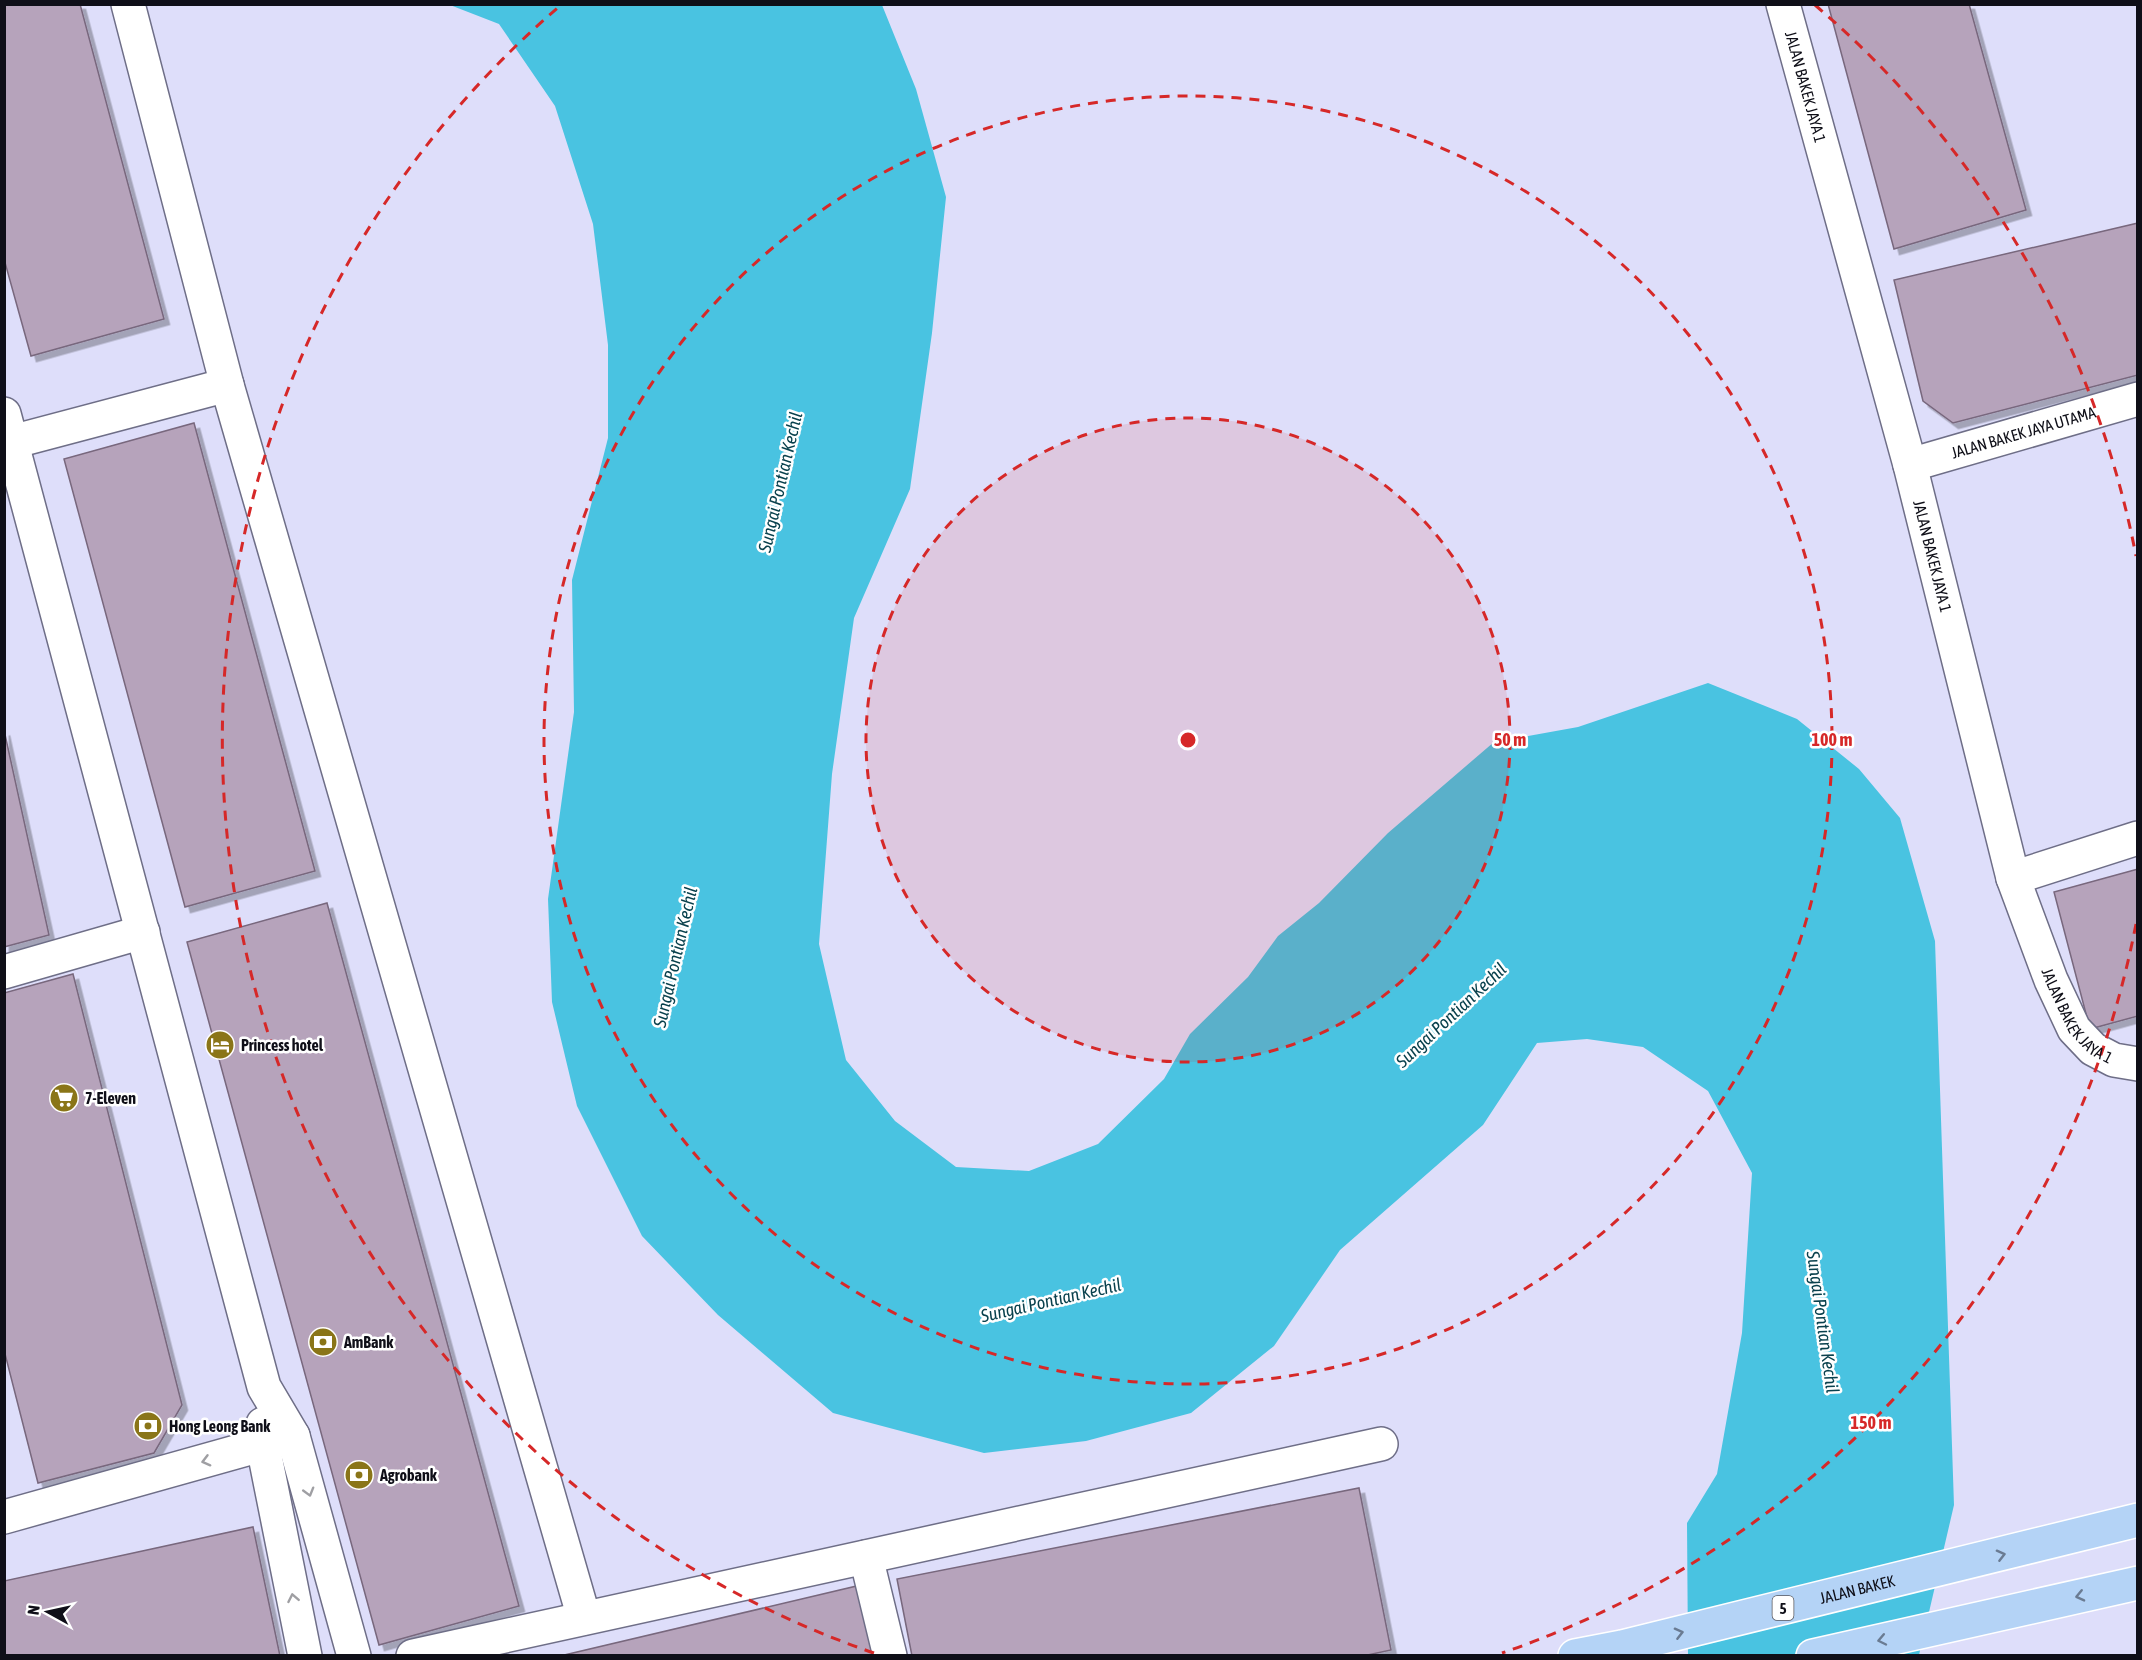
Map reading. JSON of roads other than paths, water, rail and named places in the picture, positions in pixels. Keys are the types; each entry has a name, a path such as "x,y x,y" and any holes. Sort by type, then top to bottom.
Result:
{"highway":[{"name":"JALAN BAKEK","path":"1575,1656 1622,1647 1945,1569 2138,1520"},
{"path":"1813,1656 2138,1583"}],"street":[{"path":"128,4 227,385 584,1618"},
{"name":"JALAN BAKEK JAYA 1","path":"1783,4 1910,465 2013,878 2051,980 2074,1029 2093,1049 2114,1060 2138,1064"},
{"path":"227,385 7,434 143,932 278,1441 354,1656"},
{"name":"JALAN BAKEK JAYA UTAMA","path":"1910,465 2138,399"},
{"path":"2013,878 2138,838"},
{"path":"4,972 143,932"},
{"path":"4,1517 278,1441"},
{"path":"278,1441 304,1656"},
{"path":"413,1656 1381,1444"},
{"path":"866,1557 890,1656"}],"water":[{"name":"Sungai Pontian Kechil","path":"450,5 882,5 916,89 946,197 932,333 910,489 854,618 832,774 819,944 846,1060 895,1121 956,1167 1029,1171 1098,1144 1164,1079 1190,1034 1248,977 1278,936 1319,903 1388,833 1494,742 1578,727 1708,683 1797,719 1859,769 1900,818 1935,941 1954,1505 1919,1655 1688,1655 1687,1523 1717,1474 1742,1333 1752,1173 1708,1091 1643,1047 1587,1039 1537,1043 1483,1125 1340,1250 1274,1346 1191,1413 1086,1441 984,1453 833,1413 718,1315 642,1236 577,1106 552,1002 548,899 574,712 572,580 608,438 608,345 593,224 555,106 499,24"}],"place":[{"name":"Princess hotel","path":"220,1045"},
{"name":"7-Eleven","path":"64,1098"},
{"name":"AmBank","path":"323,1342"},
{"name":"Hong Leong Bank","path":"148,1426"},
{"name":"Agrobank","path":"359,1475"}]}
